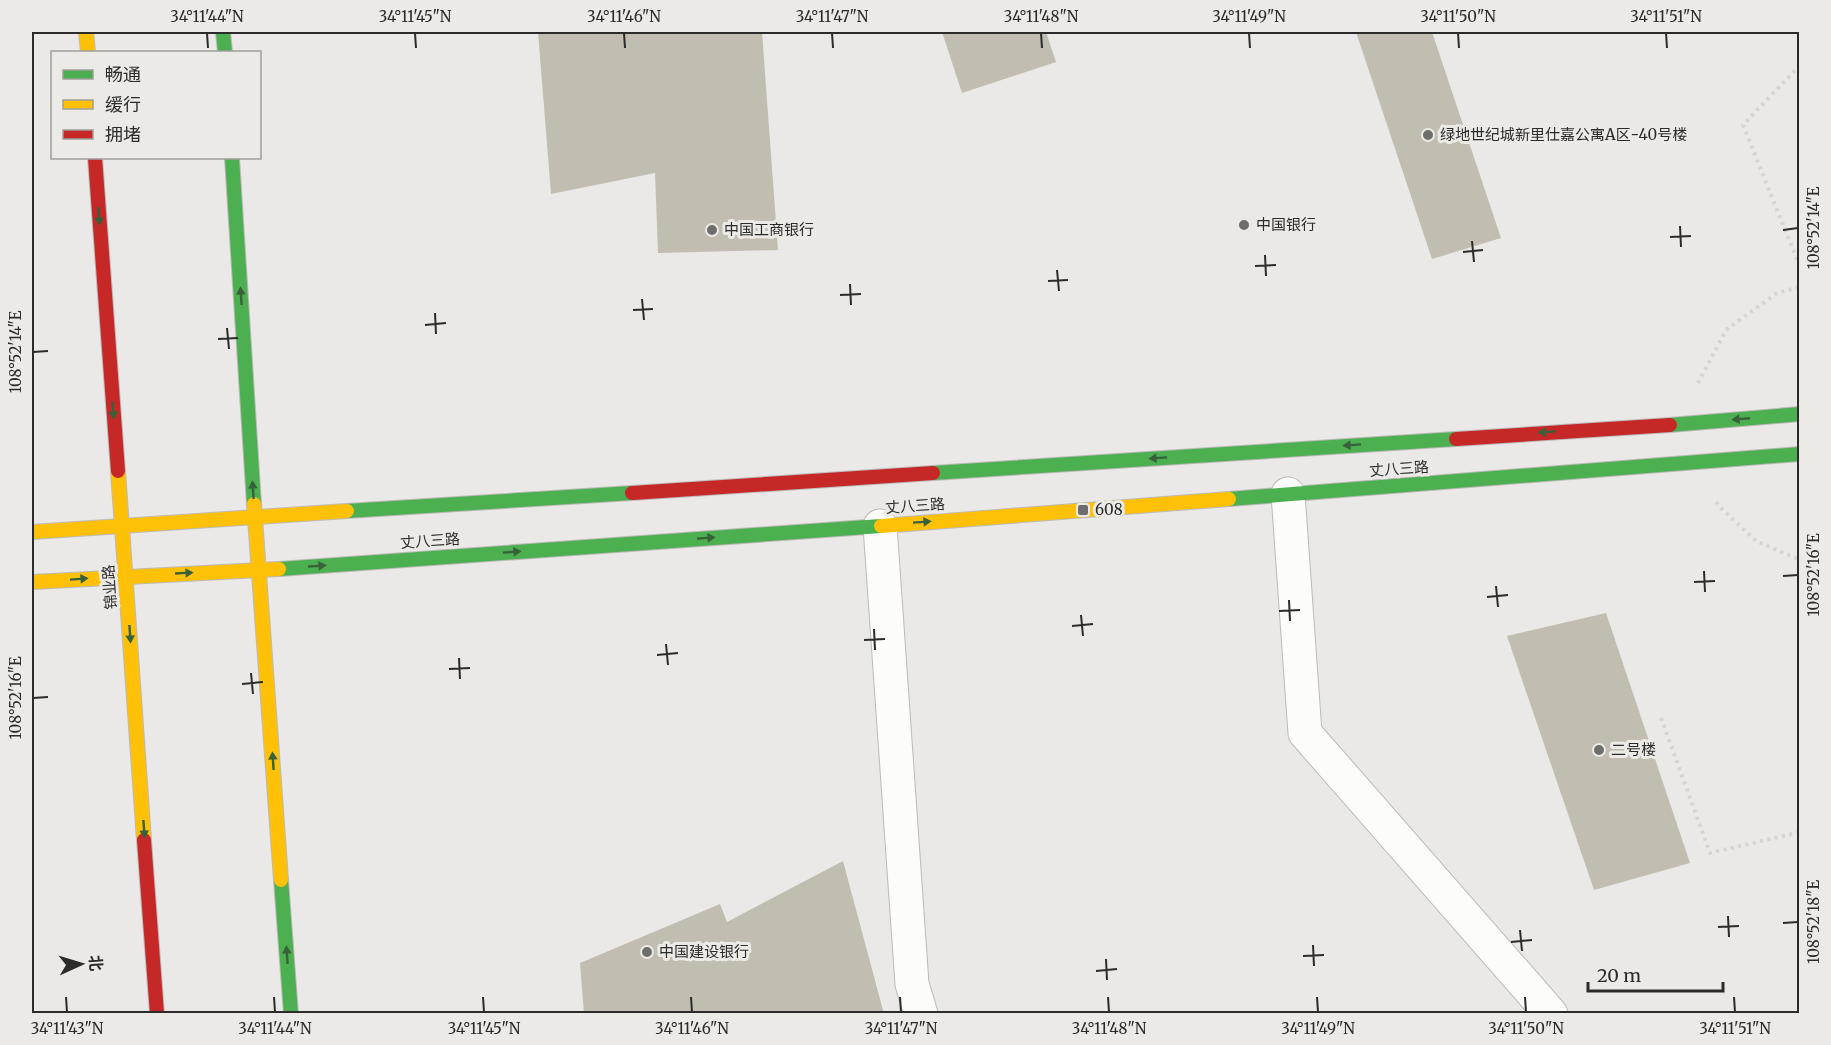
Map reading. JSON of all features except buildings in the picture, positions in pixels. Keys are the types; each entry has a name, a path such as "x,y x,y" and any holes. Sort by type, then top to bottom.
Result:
{"street":[{"path":"86,32 87,51"},
{"path":"223,32 225,51"},
{"name":"锦业路","path":"95,159 157,1014"},
{"path":"232,159 291,1014"},
{"name":"丈八三路","path":"32,532 1693,423 1800,414"},
{"name":"丈八三路","path":"32,582 259,570 879,526 1800,454"},
{"path":"1288,494 1305,733 1551,1014"},
{"path":"879,526 912,984 921,1014"}],"path":[{"path":"1800,65 1743,125 1800,267"},
{"path":"1661,718 1710,853 1800,832"}],"traffic: fast":[{"path":"223,32 225,51"},
{"path":"232,159 254,504"},
{"path":"1670,425 1800,414"},
{"path":"933,473 1456,439"},
{"path":"1229,499 1800,454"},
{"path":"347,511 632,493"},
{"path":"279,569 881,526"},
{"path":"281,880 291,1014"}],"traffic: slow":[{"path":"86,32 88,51"},
{"path":"118,471 144,840"},
{"path":"881,526 1229,499"},
{"path":"254,504 281,880"},
{"path":"32,532 347,511"},
{"path":"32,582 279,569"}],"traffic: jam":[{"path":"95,159 118,471"},
{"path":"1456,439 1670,425"},
{"path":"632,493 933,473"},
{"path":"144,840 157,1014"}],"place":[{"name":"绿地世纪城新里仕嘉公寓A区-40号楼","path":"1428,135"},
{"name":"中国银行","path":"1244,225"},
{"name":"中国工商银行","path":"712,230"},
{"name":"608","path":"1083,510"},
{"name":"二号楼","path":"1599,750"},
{"name":"中国建设银行","path":"647,952"}]}
